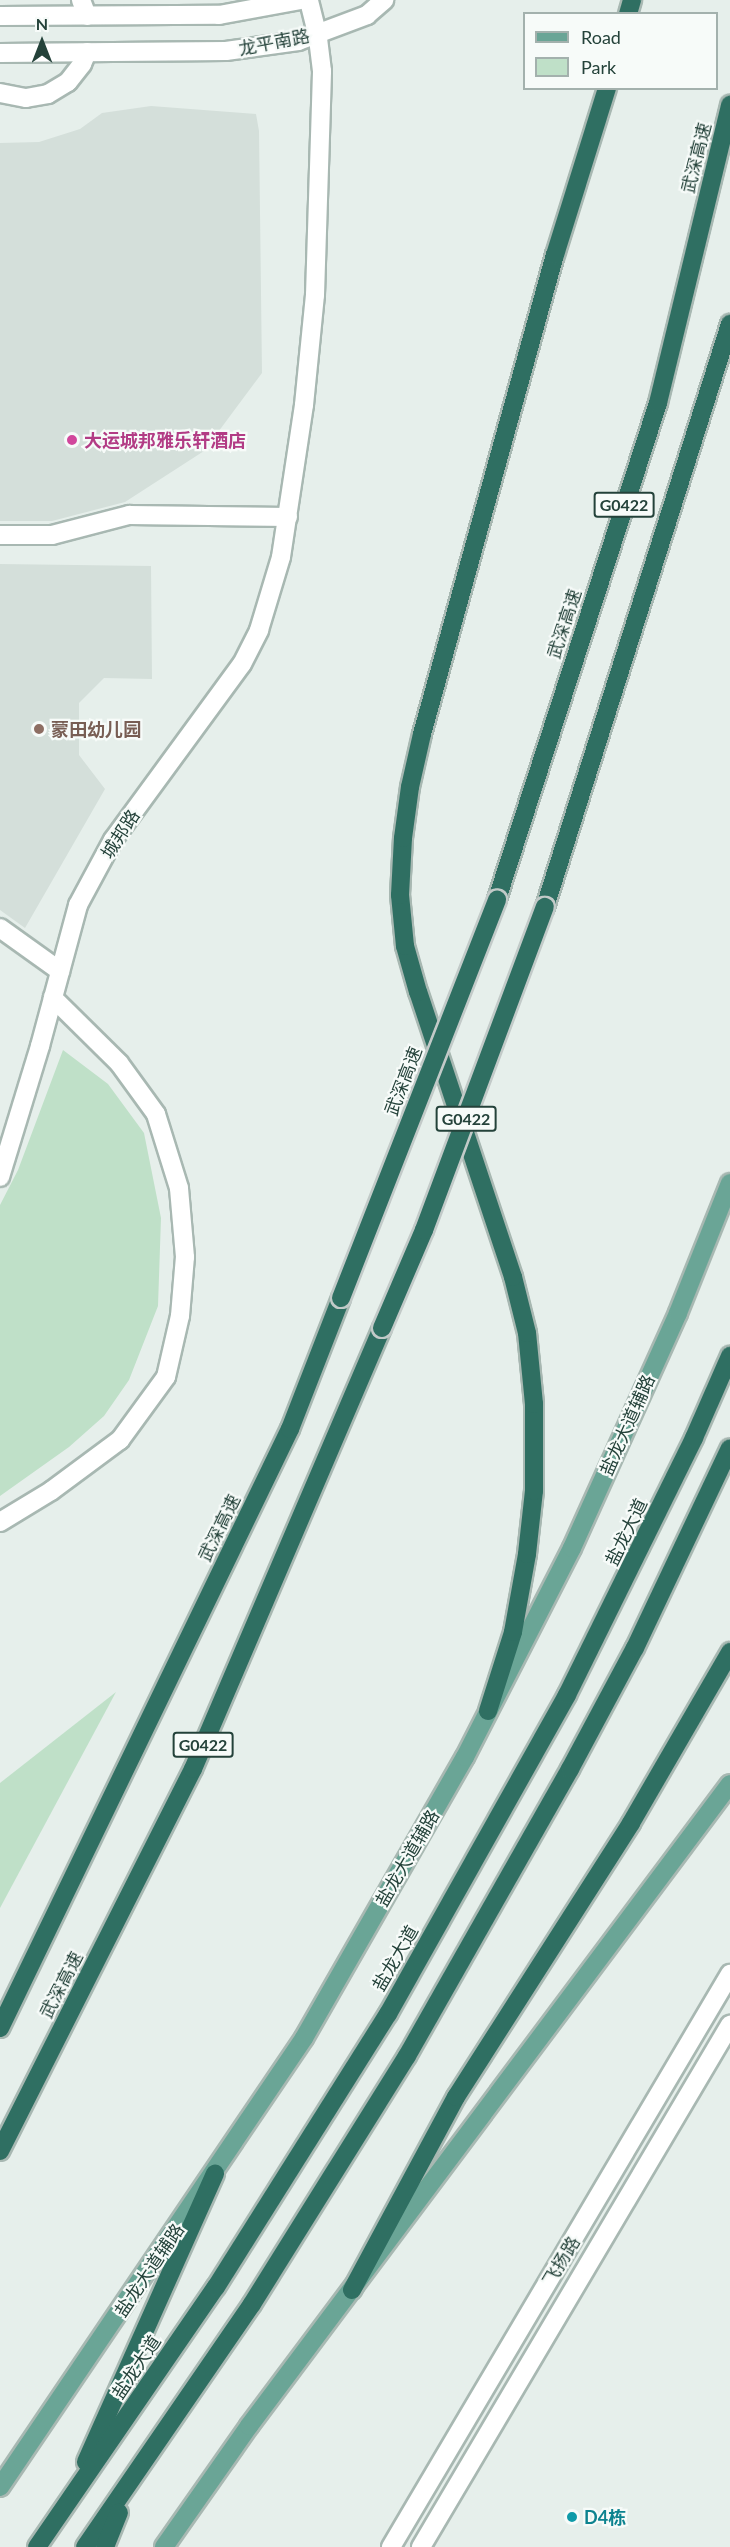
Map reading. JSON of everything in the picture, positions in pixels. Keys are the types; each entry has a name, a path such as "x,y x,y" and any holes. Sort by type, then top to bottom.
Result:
{"highway":[{"path":"488,1711 513,1632 527,1554 534,1491 534,1404 527,1334 513,1277 417,992 405,946 400,895 403,838 410,787 422,734 555,255 605,90"},
{"name":"武深高速","path":"0,2028 290,1429 497,899 658,403 730,105"},
{"name":"武深高速","path":"0,2151 193,1769 424,1230 545,907 730,324"},
{"name":"盐龙大道","path":"37,2547 222,2277 388,2014 567,1695 689,1449 730,1356"},
{"path":"86,2547 252,2304 419,2036 630,1658 730,1448"},
{"path":"351,2290 456,2097 632,1822 730,1652"},
{"path":"68,2503 214,2173"},
{"path":"105,2547 135,2475"}],"main road":[{"name":"盐龙大道辅路","path":"0,2487 304,2038 488,1711 581,1526 678,1313 730,1183"},
{"path":"164,2547 351,2290 730,1784"}],"street":[{"name":"龙平南路","path":"84,8 219,15 300,0"},
{"name":"城邦路","path":"0,1177 78,905 113,840 242,664 255,639 281,557 304,405 315,294 322,71 317,33 309,0"},
{"name":"龙平南路","path":"0,53 226,51 298,41 368,15 384,0"},
{"path":"0,16 84,8"},
{"path":"0,93 26,98 48,94 68,82 82,64 87,52"},
{"path":"0,535 52,535 129,515 288,517"},
{"path":"0,928 60,971"},
{"path":"0,1522 51,1491 120,1440 166,1377 180,1316 185,1257 178,1188 156,1114 119,1063 53,998"},
{"name":"飞扬路","path":"391,2547 730,1974"},
{"name":"飞扬路","path":"422,2547 730,2025"}],"shaded area":[{"path":"151,106 256,114 259,131 262,373 204,451 125,502 52,521 0,521 0,143 39,142 80,129 102,113"},
{"name":"蒙田幼儿园","path":"0,564 151,566 152,679 104,678 79,703 79,755 105,789 25,928 0,910"}],"green space":[{"path":"63,1050 108,1084 144,1133 161,1218 158,1306 129,1380 104,1416 69,1447 0,1496 0,1205 18,1170"},
{"path":"116,1692 0,1908 0,1783"}],"place":[{"name":"大运城邦雅乐轩酒店","path":"72,440"},
{"name":"蒙田幼儿园","path":"39,729"},
{"name":"D4栋","path":"572,2517"}]}
